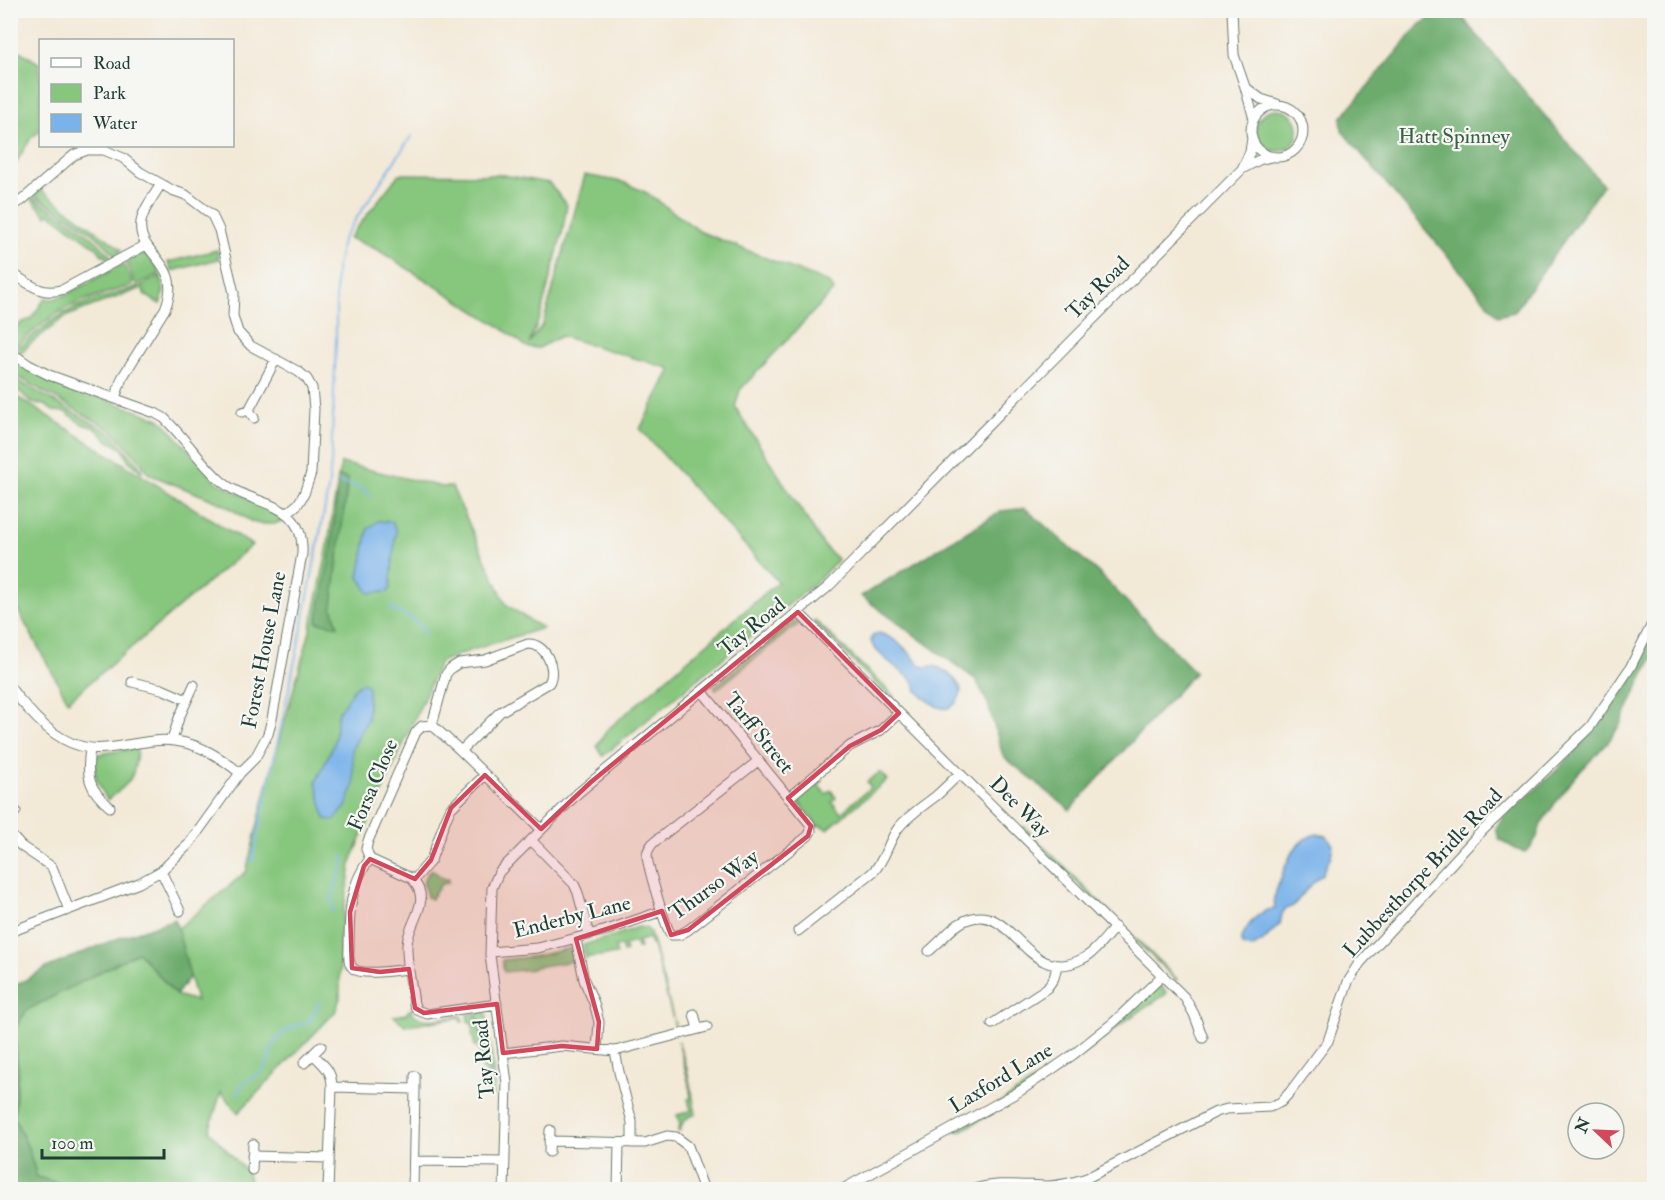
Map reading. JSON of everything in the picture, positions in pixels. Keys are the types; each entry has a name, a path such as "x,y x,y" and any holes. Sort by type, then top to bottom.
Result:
{"street":[{"path":"1232,10 1234,55 1254,119"},
{"path":"1245,87 1261,99 1287,106 1302,119 1304,129 1300,145 1288,155 1271,157 1256,147 1251,128 1254,119 1263,108 1277,104"},
{"name":"Tay Road","path":"1242,169 1250,152 1252,138"},
{"path":"10,207 21,201 74,155 87,150 104,150 123,158 140,172 161,184 186,195 212,215 219,230 234,293 233,316 238,332 251,346 299,372 312,388 314,400 311,473 304,494 298,504 287,513 225,484 164,418 49,375 10,352"},
{"name":"Tay Road","path":"504,1190 507,1083 490,952 492,893 494,881 499,872 586,786 828,587 1242,169 1259,160 1271,157"},
{"path":"115,398 122,378 169,300 168,274 146,245 141,231 144,213 161,184"},
{"path":"10,272 44,292 54,293 146,245"},
{"path":"248,414 276,359"},
{"name":"Forest House Lane","path":"10,932 139,883 161,871 189,844 240,773 255,758 268,735 302,554 303,542 299,529 287,513"},
{"name":"Dee Way","path":"798,612 1163,975 1189,1004 1203,1038"},
{"name":"Lubbesthorpe Bridle Road","path":"972,1190 995,1185 1052,1186 1087,1178 1216,1112 1227,1109 1259,1109 1281,1102 1328,1041 1348,982 1360,963 1477,836 1590,727 1630,668 1654,620"},
{"path":"461,751 500,712 551,681 552,667 540,647 528,644 485,660 459,663 453,666 446,674 432,725 541,829"},
{"path":"132,682 162,689 187,700"},
{"path":"172,740 194,685"},
{"path":"11,690 57,736 72,743 90,749 154,740 172,740 197,746 214,754 240,773"},
{"name":"Tarff Street","path":"702,691 788,798"},
{"path":"788,798 850,746 881,730 899,713"},
{"name":"Forsa Close","path":"414,880 370,859 366,849 416,732 422,726 432,725"},
{"path":"90,749 89,779 98,797 110,807"},
{"name":"Thurso Way","path":"758,761 650,847 647,856 669,933 676,936 684,933 808,836 811,826 788,798"},
{"path":"798,931 873,872 882,862 893,837 904,822 914,811 938,795 960,773"},
{"path":"485,775 451,808 432,858 414,880 420,892 421,906 407,942 414,1004 417,1010 427,1014 497,1004"},
{"path":"10,834 21,846 52,867 69,910"},
{"path":"531,840 574,884 589,935"},
{"path":"370,859 360,873 352,898 349,924 350,964 354,969 362,972 409,969"},
{"path":"161,871 180,911"},
{"name":"Enderby Lane","path":"490,952 533,949 576,939 662,911"},
{"path":"929,951 963,921 981,917 998,922 1031,954 1057,966 1082,959 1115,927"},
{"path":"576,939 584,980 599,1022 597,1049"},
{"path":"992,1024 1047,988 1054,978 1057,966"},
{"name":"Laxford Lane","path":"841,1190 1038,1079 1108,1027 1163,975"},
{"path":"503,1053 562,1046 615,1051 703,1028 694,1014"},
{"path":"304,1063 321,1046"},
{"path":"615,1051 632,1122 632,1143"},
{"path":"313,1054 332,1077 328,1190"},
{"path":"413,1190 415,1076"},
{"path":"332,1087 415,1089"},
{"path":"549,1152 550,1130"},
{"path":"549,1141 647,1143 674,1136 681,1139 688,1148 704,1190"},
{"path":"618,1190 619,1143"},
{"path":"252,1170 253,1144"},
{"path":"252,1156 329,1158"},
{"path":"414,1161 505,1162"}],"highlighted area":[{"path":"798,612 899,713 881,730 850,746 788,798 811,826 808,836 688,930 671,935 662,911 576,939 599,1022 597,1049 562,1046 503,1053 497,1004 424,1013 415,1008 409,969 380,972 352,968 350,912 364,866 370,859 415,879 431,860 451,808 485,775 541,829 591,782"}],"green space":[{"name":"Hatt Spinney","path":"1444,11 1457,11 1603,185 1514,312 1498,316 1342,131 1341,118 1420,24"},
{"path":"12,46 39,63 39,132 31,138 11,171 10,49"},
{"path":"1277,109 1292,115 1298,130 1292,145 1277,151 1262,145 1256,130 1262,115"},
{"path":"399,174 503,175 549,183 567,205 562,234 540,317 529,343 543,324 585,175 623,182 647,193 701,232 829,283 834,290 740,390 735,407 824,546 838,560 814,584 603,756 597,746 607,730 778,582 640,429 671,369 561,336 539,348 527,347 496,324 378,250 349,238"},
{"path":"41,190 121,249 119,250 121,252 114,255 99,238 35,196"},
{"path":"33,198 86,232 111,257 107,259 97,248 49,213 47,216 31,199"},
{"path":"217,250 219,259 172,271 168,262"},
{"path":"140,254 145,254 156,265 160,274 137,284 126,262"},
{"path":"123,264 133,283 131,286 68,307 42,324 15,348 11,345 11,335 15,328 31,319 45,298 53,299 65,295"},
{"path":"161,276 164,291 160,304 145,295 141,285"},
{"path":"139,286 140,289 65,317 21,353 17,350 68,311 88,302"},
{"path":"11,357 35,373 159,419 218,483 278,513 277,515 285,520 274,524 252,522 223,504 151,475 113,431 11,373"},
{"path":"11,377 112,434 143,473 128,460 123,449 107,440 95,428 82,424 65,412 53,411 45,405 32,403 11,387"},
{"path":"11,393 252,545 68,701 11,598"},
{"path":"341,463 443,487 452,487 506,604 543,628 440,662 352,859 340,935 340,998 335,1012 238,1113 221,1092 209,1131 246,1171 253,1189 70,1189 68,1186 37,1177 28,1148 14,1117 18,1070 14,1029 27,1010 138,952 176,995 196,1001 177,929 246,872 274,758 310,631 327,552"},
{"path":"338,476 348,479 332,607 338,626 317,622 332,546"},
{"path":"1025,508 1100,574 1195,672 1070,810 1003,756 988,704 976,680 861,596 1001,511"},
{"path":"815,620 894,696 891,699 813,621"},
{"path":"797,621 802,622 716,690 714,687"},
{"path":"1654,627 1654,655 1620,725 1608,742 1575,777 1556,802 1541,824 1530,848 1525,852 1517,850 1499,839 1496,828 1502,818 1559,768 1580,746 1624,682"},
{"path":"137,748 135,766 130,779 107,800 96,779 94,759 99,754"},
{"path":"880,772 887,780 828,829 819,825 816,827 815,822 798,801 800,796 820,778 823,781 818,785 826,794 831,790 836,798 832,802 841,813 871,787 867,782"},
{"path":"1024,827 1177,979 1177,981 1022,829"},
{"path":"431,869 444,879 448,879 448,883 441,884 431,899 427,897 423,883"},
{"path":"175,919 190,976 176,995 138,952 27,1010 14,1029 18,1070 14,1117 28,1148 37,1177 69,1186 70,1189 11,1189 11,988 46,968 113,940"},
{"path":"638,927 646,928 650,932 676,1029 653,945 649,938 638,941 640,948 637,948 635,942 624,945 626,951 623,952 621,946 615,947 617,954 589,956 586,959 583,945"},
{"path":"571,948 575,961 504,972 502,960 537,956"},
{"path":"1159,984 1166,994 1125,1021 1102,1040 1100,1039"},
{"path":"410,1009 420,1018 433,1020 461,1015 463,1022 459,1017 406,1026 394,1016 406,1014"},
{"path":"486,1012 495,1079 495,1087 477,1013"},
{"path":"475,1013 495,1095 489,1096 485,1070 478,1058 480,1054 478,1048 475,1046 472,1023 468,1021 467,1014"},
{"path":"678,1041 687,1069 696,1114 685,1120 679,1132 680,1125 677,1115 691,1111 688,1099 691,1098"},
{"path":"1096,1041 1097,1044 1047,1080 959,1132 958,1130"}],"water":[{"path":"378,521 392,522 396,531 390,589 388,592 369,593 359,577 368,529"},
{"path":"879,633 900,644 921,666 936,667 951,676 961,690 955,704 949,708 938,707 917,691 911,679 875,649 871,642 872,636"},
{"path":"363,682 368,687 368,718 352,749 354,785 346,807 334,820 325,819 316,782 334,744 338,713 354,688"},
{"path":"1317,834 1327,836 1333,845 1331,856 1322,874 1293,906 1285,909 1280,924 1262,942 1251,948 1242,945 1242,937 1253,920 1264,912 1275,909 1275,894 1294,849 1300,842"}],"waterway":[{"path":"252,861 302,628 328,491 336,343 336,272 342,240 412,135"},
{"path":"339,482 360,488 371,497"},
{"path":"390,607 417,622 425,635"},
{"path":"333,912 332,897 344,856"},
{"path":"238,1095 243,1084 263,1070 278,1038 292,1027 309,1022 320,1002"}]}
